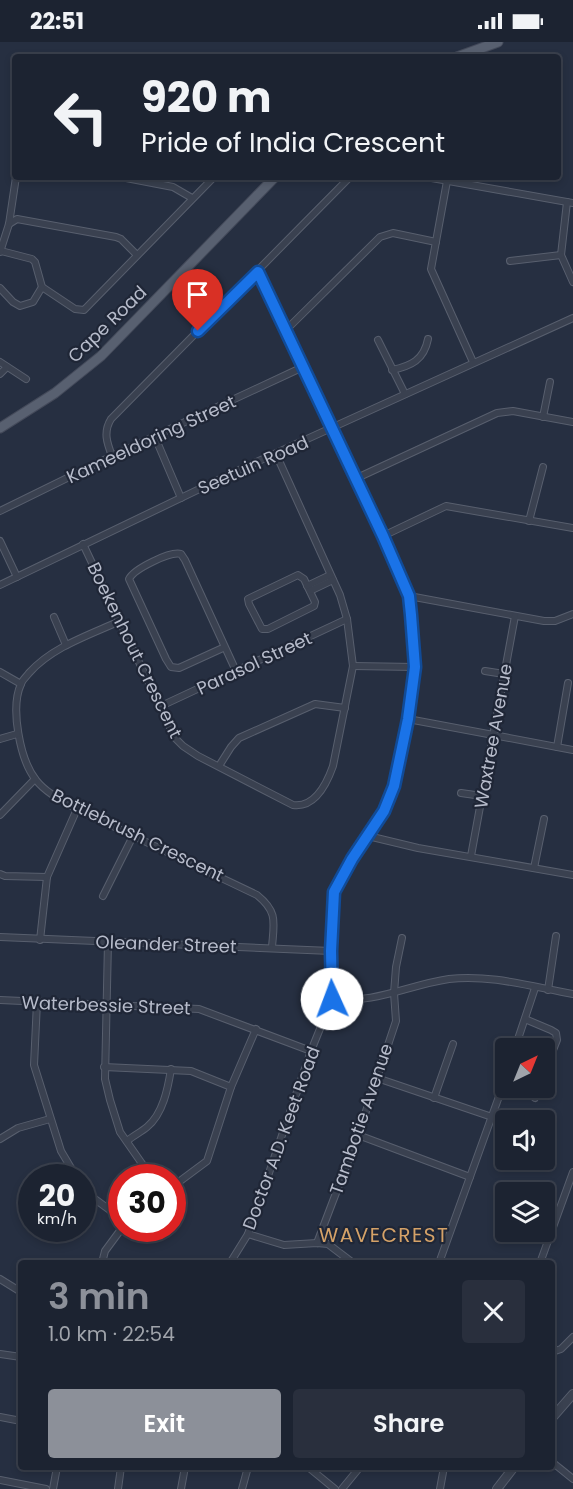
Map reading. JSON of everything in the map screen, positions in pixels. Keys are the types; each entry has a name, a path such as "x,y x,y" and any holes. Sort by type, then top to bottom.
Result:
{"main road":[{"path":"465,54 498,42"},
{"name":"Cape Road","path":"0,428 55,393 101,356 272,180"}],"street":[{"path":"16,180 9,224 0,253 34,260 42,287 75,309 84,310 211,180"},
{"path":"137,180 173,187 192,198"},
{"path":"112,456 106,438 106,427 111,419 347,180"},
{"path":"442,180 570,203 561,255 573,282"},
{"path":"447,181 432,264 433,273 473,362"},
{"path":"9,224 17,219 116,237 125,242 137,255"},
{"path":"287,329 380,237 393,233 436,242"},
{"path":"510,261 561,255"},
{"name":"Doctor A.D. Keet Road","path":"232,1260 248,1234 311,1051 332,999 331,951 334,892 352,859 384,811 394,786 408,719 415,667 409,596 357,478 258,272"},
{"path":"0,288 15,304 20,306 33,302 42,287"},
{"name":"Seetuin Road","path":"0,585 181,498 573,318"},
{"path":"378,340 405,394"},
{"path":"393,370 412,366 429,344"},
{"path":"0,362 26,379"},
{"path":"0,374 7,367"},
{"name":"Kameeldoring Street","path":"0,511 303,367"},
{"path":"543,417 550,382"},
{"path":"357,478 497,413 513,411 573,422"},
{"path":"155,437 181,498"},
{"name":"Boekenhout Crescent","path":"83,544 179,742 198,756 293,805 308,803 316,797 328,780 333,766 353,666 347,619 332,577 276,454"},
{"path":"529,521 543,467"},
{"path":"383,536 446,506 573,528"},
{"path":"0,540 17,577"},
{"path":"225,647 178,668 169,665 129,579 130,576 138,569 175,553 181,554 225,647 236,671"},
{"path":"296,575 302,576 308,589 315,603 313,607 268,628 263,629 259,626 249,604 250,597 296,575"},
{"path":"308,589 332,577"},
{"path":"409,596 550,621 573,614"},
{"name":"Waxtree Avenue","path":"471,856 514,615"},
{"path":"54,617 66,645"},
{"name":"Parasol Street","path":"161,706 347,619"},
{"path":"0,672 21,684 30,671 66,645 120,621"},
{"path":"353,666 415,667"},
{"path":"485,671 504,674"},
{"path":"558,747 568,683"},
{"name":"Bottlebrush Crescent","path":"21,684 17,705 17,734 35,779 57,797 77,809 246,888 267,902 274,918 272,947"},
{"path":"219,766 239,738 307,707 319,704 345,708"},
{"path":"408,719 573,750"},
{"path":"0,739 17,734"},
{"path":"0,815 35,779"},
{"path":"461,793 482,796"},
{"path":"40,940 46,876 77,809"},
{"path":"534,867 544,819"},
{"path":"104,896 133,836"},
{"path":"368,836 418,848 573,874"},
{"path":"0,874 46,876"},
{"path":"548,990 556,936"},
{"name":"Oleander Street","path":"0,937 331,951"},
{"name":"Tambotie Avenue","path":"317,1243 358,1135 396,1021 394,993 402,938"},
{"path":"108,942 104,1067 110,1100 120,1132 143,1164"},
{"path":"332,999 350,1001 394,993 448,979 465,978 507,982 573,994"},
{"path":"518,1038 535,988"},
{"name":"Waterbessie Street","path":"0,1000 198,1009 311,1051"},
{"path":"37,1002 34,1065 61,1151 69,1164"},
{"path":"525,1019 556,1034 555,1045"},
{"path":"186,1177 207,1161 231,1087 256,1029"},
{"path":"434,1098 453,1044"},
{"path":"104,1067 190,1071 231,1087"},
{"path":"127,1141 148,1127 155,1118 168,1088 171,1069"},
{"path":"377,1078 492,1117"},
{"path":"440,1260 499,1098"},
{"path":"0,1139 18,1128 50,1119"},
{"path":"358,1135 470,1177"},
{"path":"541,1260 573,1172"},
{"path":"248,1234 284,1245 328,1244 349,1260"},
{"path":"103,1260 105,1251 112,1242"},
{"path":"0,1279 18,1290"},
{"path":"555,1351 564,1347 573,1337"},
{"path":"0,1354 18,1357"},
{"path":"555,1415 573,1394"},
{"path":"0,1417 18,1420"},
{"path":"555,1464 573,1479"},
{"path":"53,1489 56,1470"},
{"path":"118,1489 121,1470"},
{"path":"181,1489 184,1470"},
{"path":"242,1489 247,1470"},
{"path":"312,1470 335,1489"},
{"path":"342,1489 358,1470"},
{"path":"440,1489 443,1470"},
{"path":"497,1489 512,1470"},
{"path":"0,1480 46,1489"}],"district":[{"name":"WAVECREST","path":"384,1235"}],"route":[{"path":"198,331 258,272 357,478 409,596 415,667 408,719 394,786 384,811 352,859 334,892 331,951 332,999"}]}
